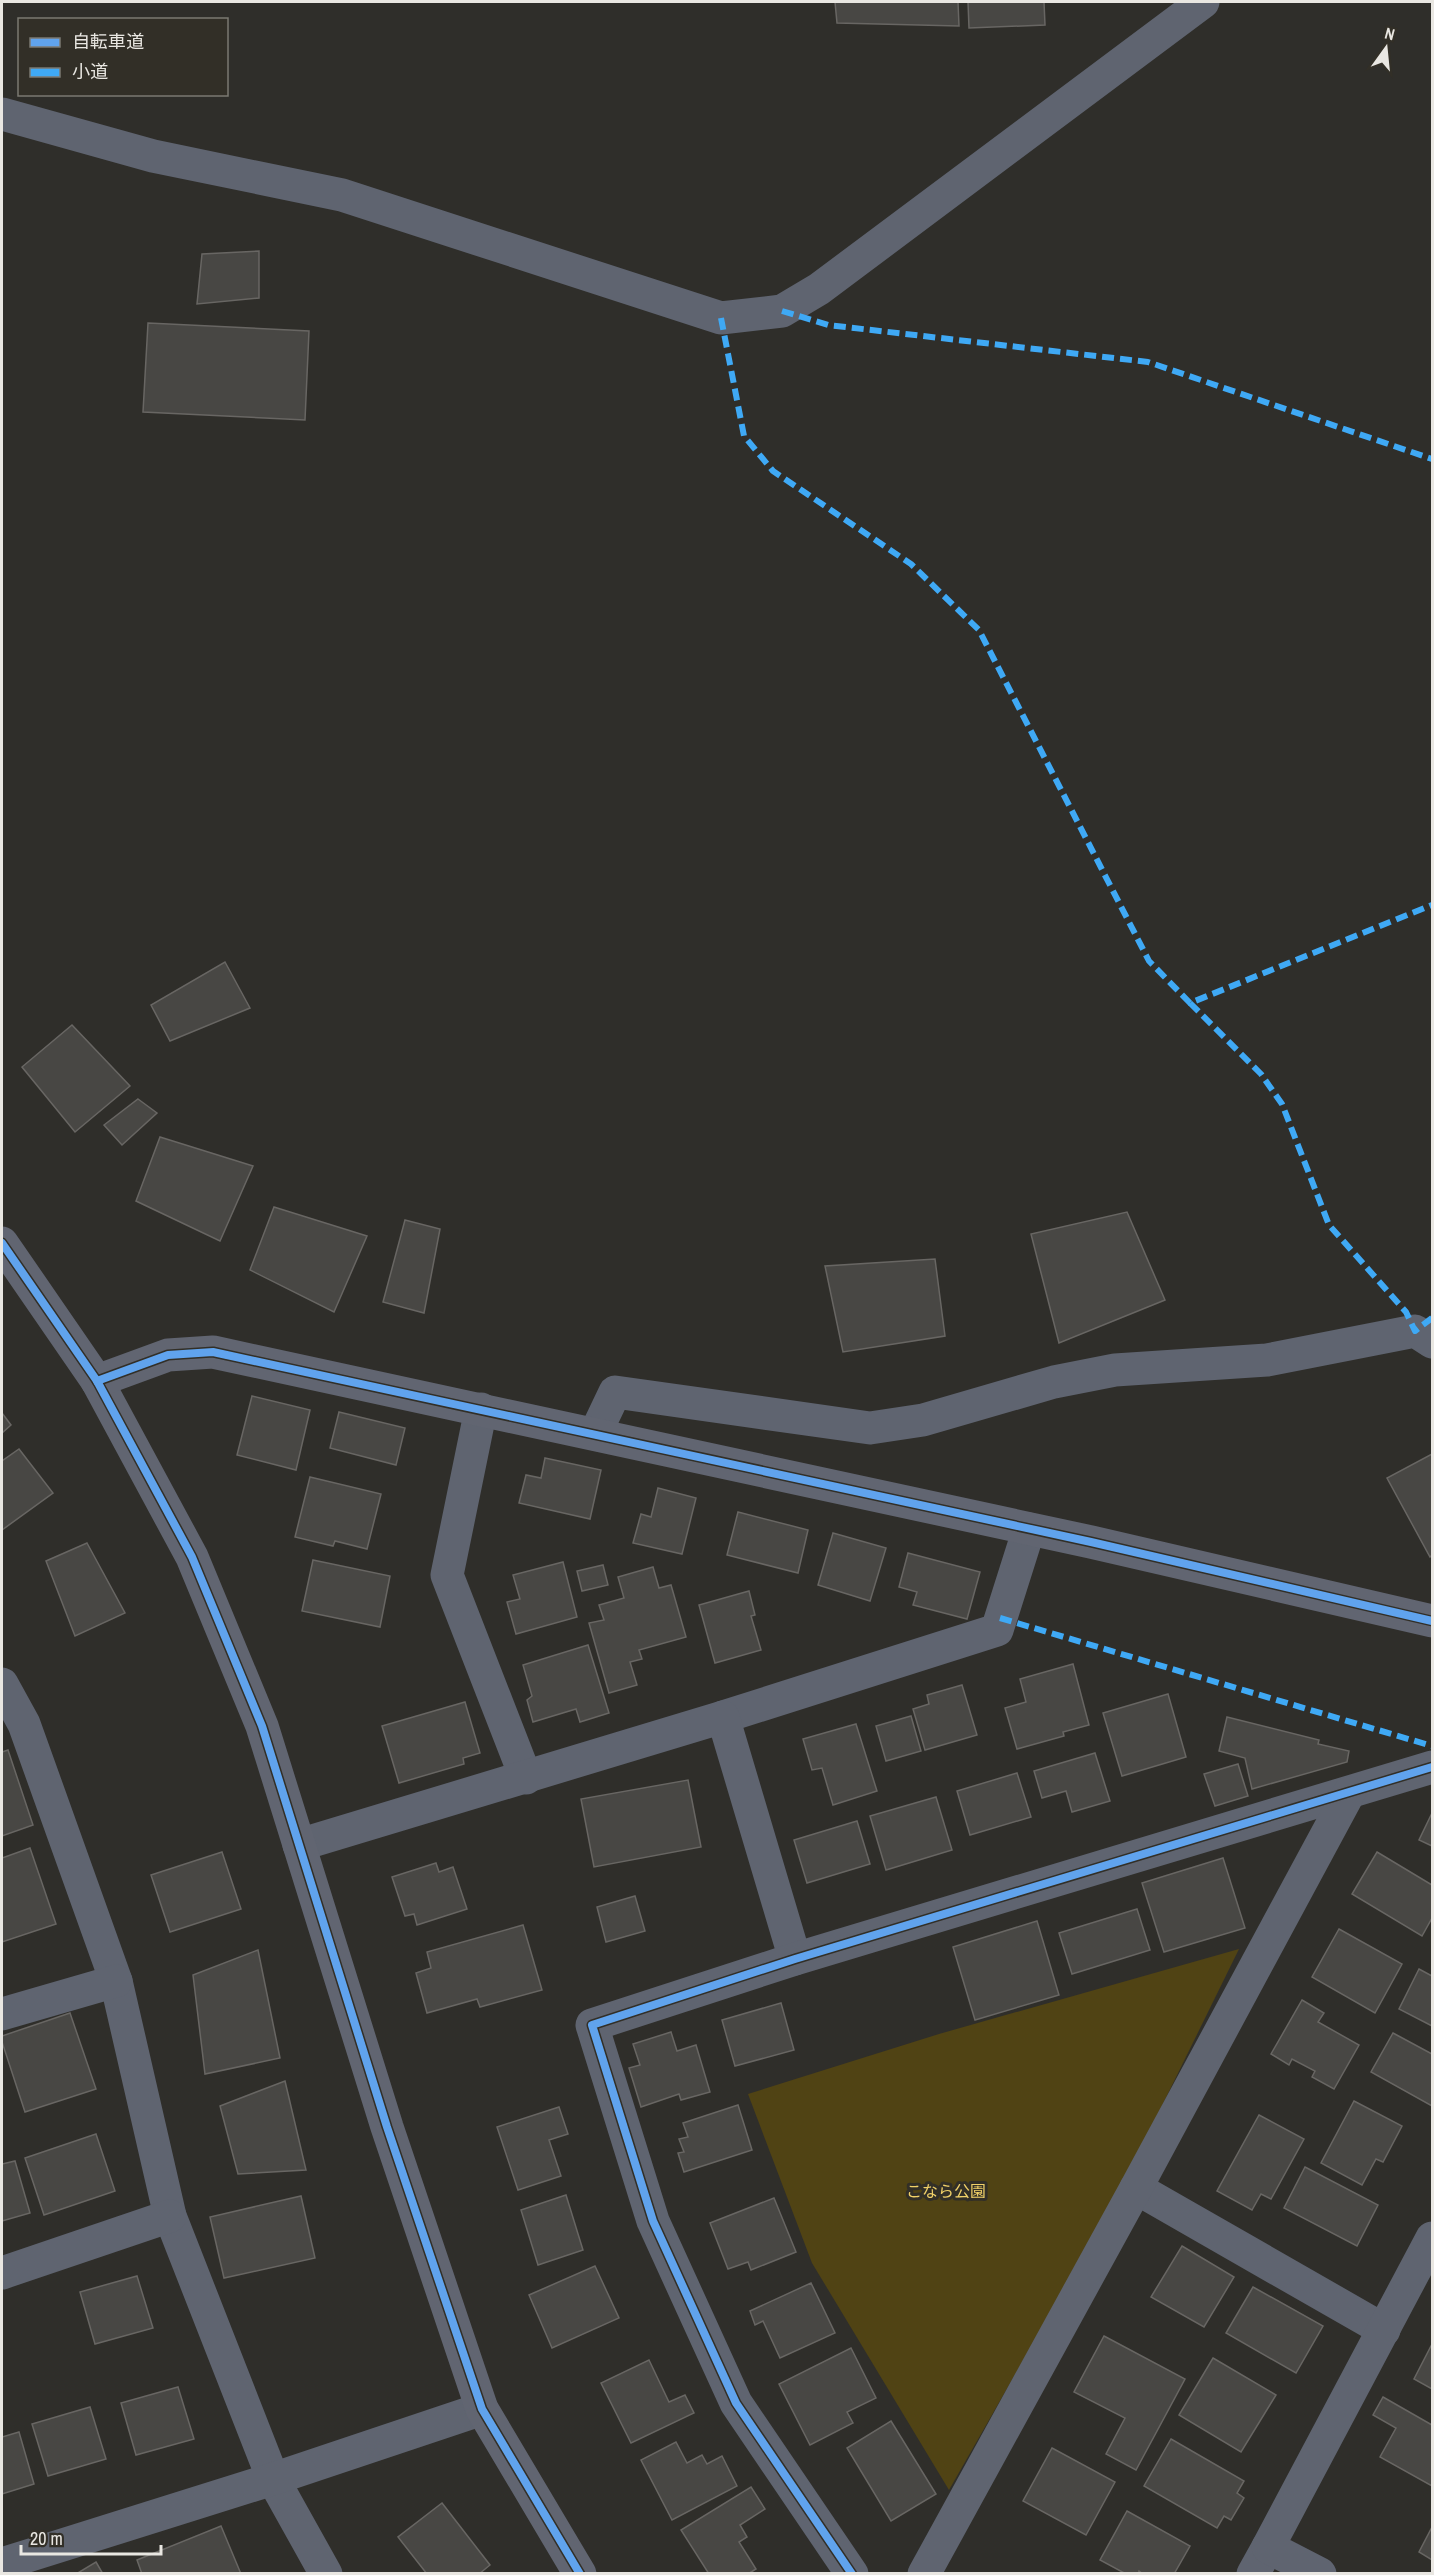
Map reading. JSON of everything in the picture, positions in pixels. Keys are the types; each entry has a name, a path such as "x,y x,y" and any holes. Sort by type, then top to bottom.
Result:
{"street":[{"path":"2,114 153,156 342,195 721,318 782,311 819,289 1203,2"},
{"path":"2,1243 97,1381 192,1557 262,1726 387,2127 482,2409 580,2574"},
{"path":"595,1434 615,1392 870,1428 922,1420 1054,1382 1115,1370 1267,1360 1415,1331 1432,1342"},
{"path":"97,1381 168,1355 213,1352 1029,1529 1432,1621"},
{"path":"481,1409 447,1575 526,1778"},
{"path":"299,1845 526,1778 997,1630 1029,1529"},
{"path":"2,1684 13,1728 116,1981 170,2216 273,2479 326,2574"},
{"path":"723,1717 795,1959"},
{"path":"852,2574 736,2403 653,2221 592,2025 795,1959 1432,1767"},
{"path":"924,2574 1136,2188 1348,1793"},
{"path":"2,2014 116,1981"},
{"path":"1136,2188 1384,2330"},
{"path":"2,2273 170,2216"},
{"path":"1320,2574 1260,2560 1432,2238"},
{"path":"2,2564 273,2479 482,2409"}],"green space":[{"name":"こなら公園","path":"1239,1949 1122,2187 949,2490 812,2263 748,2094 939,2034"}],"building":[{"path":"835,2 958,2 959,26 837,23"},
{"path":"968,2 1044,2 1045,25 969,28"},
{"path":"259,251 259,298 197,304 202,254"},
{"path":"148,323 309,331 305,420 143,412"},
{"path":"225,962 250,1008 170,1041 151,1005"},
{"path":"72,1025 130,1086 75,1132 22,1067"},
{"path":"138,1099 157,1113 122,1145 104,1125"},
{"path":"160,1137 253,1166 220,1241 136,1201"},
{"path":"274,1207 367,1236 334,1312 250,1270"},
{"path":"1127,1212 1165,1300 1059,1343 1031,1234"},
{"path":"405,1220 440,1229 424,1313 383,1302"},
{"path":"935,1259 945,1336 843,1352 825,1266"},
{"path":"252,1396 310,1410 296,1470 237,1455"},
{"path":"339,1412 405,1428 396,1465 330,1448"},
{"path":"2,1413 11,1425 2,1433"},
{"path":"19,1449 53,1493 2,1530 2,1461"},
{"path":"1432,1454 1432,1555 1430,1557 1387,1478"},
{"path":"545,1458 601,1470 590,1519 519,1503 526,1475 541,1478"},
{"path":"310,1477 381,1494 367,1549 335,1541 333,1546 295,1537"},
{"path":"658,1488 696,1498 682,1554 633,1543 641,1514 651,1517"},
{"path":"738,1512 808,1530 798,1573 727,1555"},
{"path":"833,1533 886,1548 870,1601 818,1585"},
{"path":"87,1543 125,1613 75,1636 46,1561"},
{"path":"908,1553 980,1572 967,1619 913,1605 917,1592 899,1587"},
{"path":"313,1560 390,1576 380,1627 302,1611"},
{"path":"563,1562 577,1617 516,1634 507,1602 520,1599 513,1575"},
{"path":"603,1565 608,1585 582,1591 577,1571"},
{"path":"653,1567 659,1588 671,1585 686,1637 639,1650 642,1659 630,1662 637,1685 609,1693 589,1623 604,1620 599,1605 624,1598 618,1577"},
{"path":"749,1591 755,1615 751,1616 761,1650 715,1663 699,1605"},
{"path":"588,1645 609,1713 580,1722 576,1709 533,1722 527,1700 532,1696 523,1665"},
{"path":"1073,1664 1089,1725 1063,1732 1064,1736 1017,1749 1005,1708 1026,1702 1020,1679"},
{"path":"962,1685 977,1735 925,1750 913,1709 929,1704 927,1695"},
{"path":"1168,1694 1186,1757 1122,1776 1103,1713"},
{"path":"465,1702 480,1753 463,1758 464,1764 399,1783 382,1726"},
{"path":"911,1716 921,1751 886,1761 876,1726"},
{"path":"1227,1717 1319,1740 1318,1744 1349,1751 1347,1762 1252,1789 1245,1758 1219,1751"},
{"path":"856,1724 877,1791 833,1805 822,1768 812,1770 803,1739"},
{"path":"8,1750 33,1825 2,1836 2,1752"},
{"path":"1095,1753 1110,1801 1072,1812 1066,1791 1042,1798 1034,1771"},
{"path":"1238,1764 1248,1796 1215,1806 1204,1774"},
{"path":"1017,1773 1031,1817 970,1835 957,1791"},
{"path":"688,1780 701,1847 594,1867 581,1799"},
{"path":"936,1797 952,1850 886,1870 870,1816"},
{"path":"1432,1813 1432,1846 1419,1840"},
{"path":"857,1821 870,1864 807,1883 794,1840"},
{"path":"30,1848 56,1924 2,1942 2,1858"},
{"path":"222,1852 241,1909 170,1932 151,1875"},
{"path":"1377,1852 1432,1885 1432,1918 1422,1936 1352,1894"},
{"path":"1223,1858 1245,1928 1164,1952 1142,1883"},
{"path":"436,1863 439,1872 453,1867 467,1909 417,1925 414,1914 405,1916 392,1877"},
{"path":"635,1896 645,1931 606,1942 597,1907"},
{"path":"1137,1909 1150,1950 1072,1974 1059,1933"},
{"path":"1037,1921 1059,1995 975,2020 953,1947"},
{"path":"523,1925 542,1990 480,2007 477,1999 427,2013 416,1973 431,1968 427,1952"},
{"path":"1339,1929 1402,1964 1375,2013 1312,1977"},
{"path":"258,1950 280,2058 205,2074 193,1975"},
{"path":"1419,1969 1432,1976 1432,2026 1399,2009"},
{"path":"1302,2000 1324,2013 1318,2022 1359,2045 1334,2089 1312,2077 1315,2071 1292,2059 1289,2065 1271,2054"},
{"path":"781,2003 794,2050 735,2066 722,2020"},
{"path":"70,2013 96,2089 25,2112 2,2036"},
{"path":"671,2032 677,2051 696,2045 710,2092 681,2100 679,2094 641,2107 629,2068 640,2065 633,2044"},
{"path":"1393,2033 1432,2054 1432,2106 1371,2072"},
{"path":"285,2081 306,2170 238,2174 220,2106"},
{"path":"1354,2101 1402,2126 1383,2162 1376,2159 1362,2185 1321,2163"},
{"path":"738,2105 752,2150 684,2172 678,2153 684,2152 679,2139 688,2137 683,2123"},
{"path":"559,2107 568,2134 549,2140 561,2176 518,2190 497,2127"},
{"path":"1259,2115 1304,2139 1271,2199 1261,2194 1252,2210 1217,2191"},
{"path":"96,2134 115,2191 44,2215 25,2158"},
{"path":"15,2161 30,2213 2,2221 2,2164"},
{"path":"1305,2167 1378,2205 1357,2246 1284,2208"},
{"path":"566,2195 583,2250 538,2265 521,2210"},
{"path":"301,2196 315,2258 224,2278 210,2217"},
{"path":"774,2198 796,2252 751,2270 748,2262 728,2269 710,2223"},
{"path":"1182,2246 1234,2277 1204,2327 1151,2297"},
{"path":"595,2266 619,2318 552,2348 529,2295"},
{"path":"137,2276 153,2328 95,2344 80,2292"},
{"path":"811,2283 835,2333 780,2358 763,2321 755,2325 750,2311"},
{"path":"1253,2287 1323,2326 1296,2373 1226,2333"},
{"path":"1104,2336 1185,2379 1136,2470 1106,2454 1125,2418 1074,2392"},
{"path":"1432,2344 1432,2389 1414,2379"},
{"path":"851,2348 876,2398 847,2412 853,2423 810,2445 779,2384"},
{"path":"1213,2358 1276,2395 1241,2452 1179,2415"},
{"path":"649,2360 669,2402 685,2395 694,2413 631,2443 601,2383"},
{"path":"178,2387 194,2439 136,2455 121,2403"},
{"path":"1383,2397 1432,2425 1432,2486 1380,2457 1396,2428 1373,2415"},
{"path":"90,2407 106,2459 48,2476 32,2424"},
{"path":"891,2421 936,2494 891,2521 847,2448"},
{"path":"19,2432 34,2484 2,2494 2,2437"},
{"path":"1171,2439 1244,2481 1237,2493 1244,2498 1231,2520 1224,2516 1217,2528 1144,2486"},
{"path":"676,2442 687,2463 702,2455 707,2464 722,2456 737,2486 672,2520 641,2460"},
{"path":"1052,2448 1115,2482 1086,2535 1023,2501"},
{"path":"751,2487 765,2509 740,2525 747,2537 739,2542 756,2569 748,2574 709,2574 681,2530"},
{"path":"442,2503 490,2565 479,2574 427,2574 398,2537"},
{"path":"1127,2511 1190,2546 1174,2574 1143,2574 1139,2571 1138,2574 1126,2574 1100,2560"},
{"path":"221,2526 241,2574 142,2574 137,2560"},
{"path":"1432,2527 1432,2560 1419,2552"},
{"path":"96,2562 103,2574 76,2574"}],"marked path":[{"path":"782,311 828,325 1148,362 1432,459"},
{"path":"721,318 744,436 773,471 911,564 979,630 1149,961 1190,1003 1432,905"},
{"path":"1190,1003 1261,1074 1282,1104 1329,1225 1406,1312 1415,1331 1432,1318"},
{"path":"1000,1618 1432,1746"}],"cycle path":[{"path":"2,1243 97,1381 192,1557 262,1726 387,2127 482,2409 580,2574"},
{"path":"97,1381 168,1355 213,1352 1091,1542 1432,1621"},
{"path":"852,2574 736,2403 653,2221 592,2025 795,1959 1432,1767"}]}
